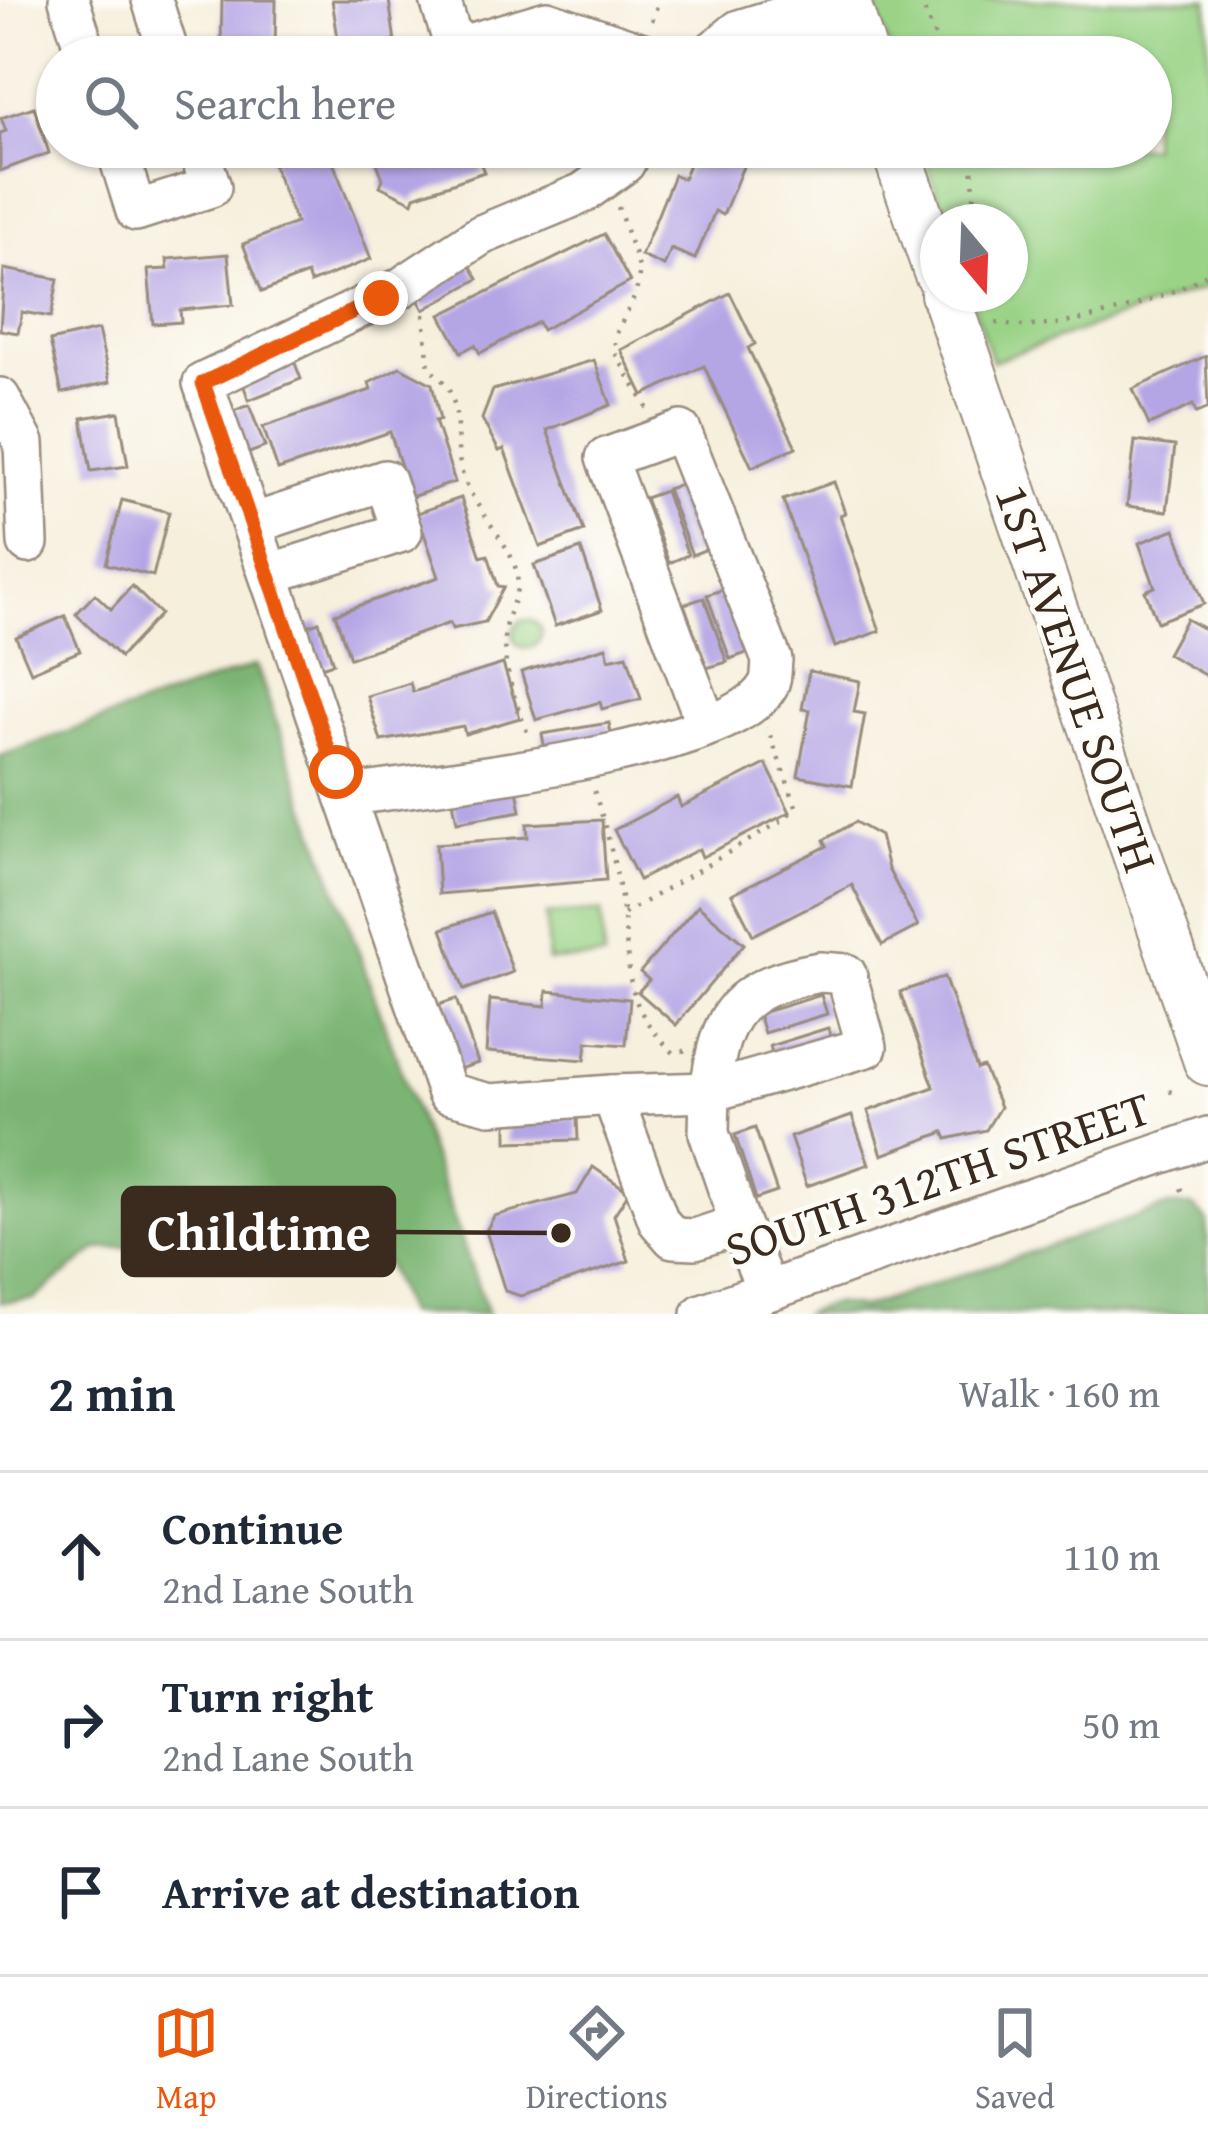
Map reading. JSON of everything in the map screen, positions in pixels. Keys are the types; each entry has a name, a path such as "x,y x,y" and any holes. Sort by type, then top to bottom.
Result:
{"main road":[{"path":"902,168 920,220"},
{"name":"1ST AVENUE SOUTH","path":"950,312 1185,1081"}],"street":[{"path":"69,0 80,36"},
{"path":"152,0 163,36"},
{"path":"440,0 451,36"},
{"path":"484,36 544,11 604,36"},
{"path":"730,36 739,30 850,21"},
{"path":"815,36 850,21"},
{"path":"123,168 136,211 211,187 205,168"},
{"path":"618,168 584,193 481,235 381,298 203,383 447,1094 490,1104 710,1092 867,1047 846,974 820,972 777,980 745,998 723,1021 710,1092 709,1133 766,1292"},
{"path":"0,398 24,443 28,543"},
{"path":"345,796 652,747 707,726 756,699 770,685 772,660 681,431 606,458 707,726"},
{"path":"252,524 385,480 402,532 269,574"},
{"path":"612,1095 659,1222 673,1238 695,1239 740,1224"},
{"name":"SOUTH 312TH STREET","path":"702,1314 1208,1137"}],"path":[{"path":"920,0 935,36"},
{"path":"972,168 975,204"},
{"path":"603,179 637,251 640,270 636,294 615,336 615,353 664,436"},
{"path":"988,322 1019,328 1122,309 1208,273"},
{"path":"381,298 423,309 429,369 445,379 460,417 458,449 470,494 516,569 518,594 505,629 506,656 540,764"},
{"path":"623,914 785,819 796,806 756,699"},
{"path":"583,757 623,914 628,990 657,1037 674,1054 718,1042"}],"green space":[{"path":"873,0 1208,0 1208,287 992,361 976,312 1028,312 1028,204 940,204 929,168 1172,168 1172,36 885,36"},
{"path":"527,620 537,624 541,634 537,644 527,648 517,644 513,634 517,624"},
{"path":"256,665 488,1314 406,1314 379,1247 337,1233 97,1249 34,1299 0,1302 0,756"},
{"path":"601,912 604,958 548,961 546,915"},
{"path":"1169,1206 1192,1206 1207,1220 1208,1314 802,1314 833,1303 862,1308"}],"building":[{"path":"222,0 276,0 275,36 221,36"},
{"path":"332,0 389,0 394,36 338,36"},
{"path":"34,107 36,158 0,171 0,133 6,131 1,118"},
{"path":"274,168 335,168 371,259 310,283 307,274 262,292 243,244 296,223"},
{"path":"379,168 482,168 484,172 415,196 413,202 380,186"},
{"path":"687,168 742,168 723,215 715,211 695,259 671,249 664,266 641,256 674,175 683,179"},
{"path":"604,234 630,282 542,330 538,322 480,353 475,345 461,352 441,315"},
{"path":"228,254 233,305 180,310 181,322 153,324 148,270 168,269 167,259"},
{"path":"467,260 478,279 424,310 413,290"},
{"path":"4,269 58,279 51,317 22,312 18,333 0,330"},
{"path":"730,293 755,344 748,348 796,447 752,467 704,366 643,395 621,350"},
{"path":"98,330 110,382 62,393 50,341"},
{"path":"1206,356 1208,408 1196,413 1193,405 1149,425 1133,389"},
{"path":"293,358 301,379 249,400 241,379"},
{"path":"594,360 611,405 547,430 584,531 540,547 504,449 499,451 482,419 493,390"},
{"path":"400,367 432,384 440,420 435,421 455,482 411,497 390,432 278,470 263,427 371,390 369,383"},
{"path":"249,405 265,447 244,455 228,413"},
{"path":"119,412 128,466 91,471 82,418"},
{"path":"1135,441 1175,446 1167,511 1127,506"},
{"path":"687,482 712,547 692,555 667,489"},
{"path":"834,482 845,513 840,515 880,631 835,647 783,500"},
{"path":"665,491 688,555 669,563 645,498"},
{"path":"461,498 481,557 488,555 498,586 504,587 485,622 452,629 450,623 350,658 335,614 439,577 417,513"},
{"path":"122,500 169,512 153,576 106,564"},
{"path":"1175,529 1204,604 1157,622 1145,591 1155,587 1139,543"},
{"path":"581,549 602,610 555,626 534,565"},
{"path":"132,586 160,614 120,657 76,614 95,594 111,609"},
{"path":"727,588 749,652 730,659 707,595"},
{"path":"704,598 727,662 707,668 684,604"},
{"path":"65,616 80,651 31,672 16,637"},
{"path":"1186,619 1208,631 1208,677 1167,654"},
{"path":"319,622 333,663 315,669 301,628"},
{"path":"606,647 609,659 627,655 641,699 602,709 600,702 536,720 521,672"},
{"path":"503,664 520,718 465,734 463,726 381,741 367,696 410,683 413,692"},
{"path":"809,671 860,681 854,712 865,714 852,786 798,776 810,710 802,709"},
{"path":"609,723 613,745 546,756 542,734"},
{"path":"766,764 790,812 702,857 699,849 639,880 614,830 677,797 681,807"},
{"path":"517,789 521,811 457,822 453,801"},
{"path":"602,820 606,880 439,894 436,844 528,837 527,824"},
{"path":"855,822 880,836 888,869 918,926 882,945 852,885 753,935 732,894 827,846 824,840"},
{"path":"698,905 744,944 676,1025 638,992 649,980 640,972"},
{"path":"491,912 513,972 464,990 442,929"},
{"path":"944,977 977,1069 983,1067 1000,1107 986,1130 947,1139 944,1132 882,1155 868,1111 934,1087 900,992"},
{"path":"547,991 630,999 626,1045 587,1042 585,1060 486,1052 490,1000 546,1006"},
{"path":"821,995 827,1014 764,1033 758,1014"},
{"path":"456,999 478,1063 453,1071 432,1007"},
{"path":"828,1028 834,1048 776,1066 770,1046"},
{"path":"852,1116 869,1164 807,1186 790,1137"},
{"path":"577,1118 578,1140 507,1142 507,1120"},
{"path":"755,1128 777,1192 756,1199 735,1135"},
{"path":"593,1167 629,1192 614,1215 629,1261 521,1296 505,1291 486,1231 494,1216 577,1194"}],"place":[{"name":"Childtime","path":"561,1233"}],"route":[{"path":"336,772 203,383 381,298"}]}
